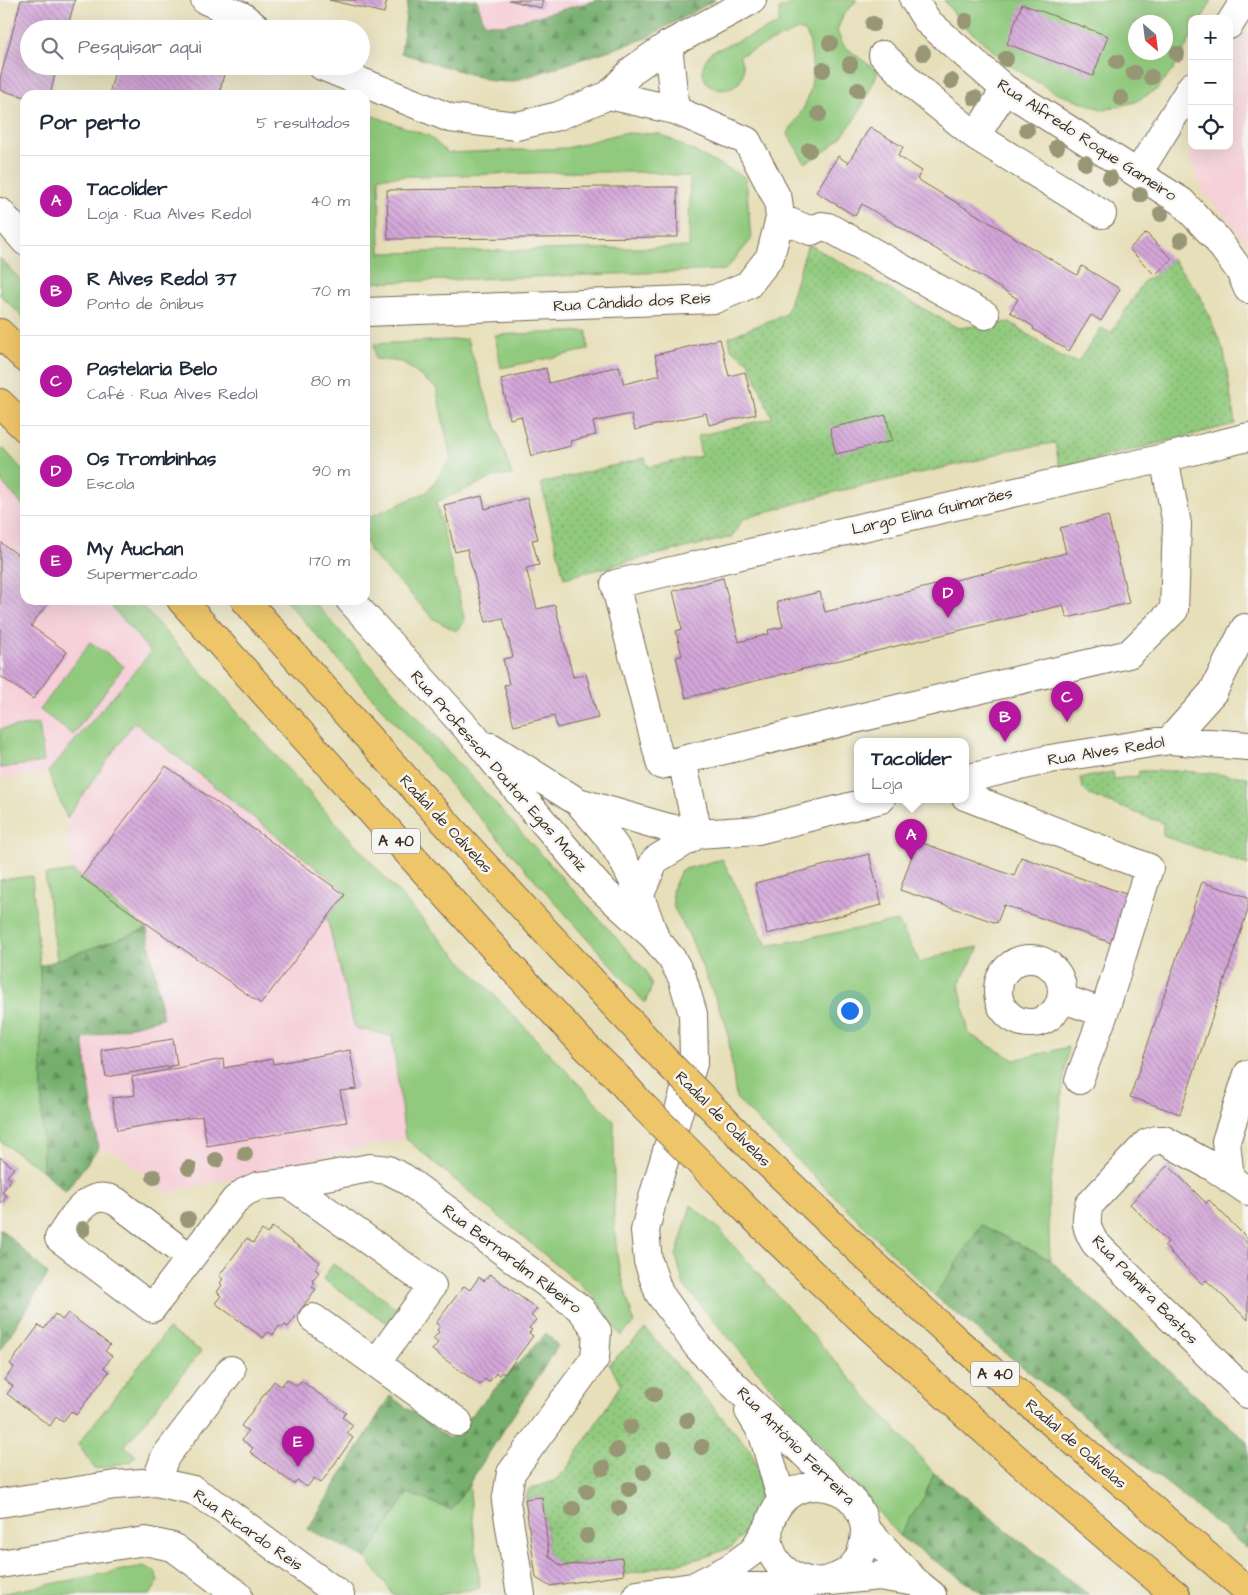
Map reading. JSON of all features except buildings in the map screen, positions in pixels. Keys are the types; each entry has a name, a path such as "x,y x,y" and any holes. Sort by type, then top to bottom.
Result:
{"highway":[{"path":"0,333 20,353"},
{"path":"0,403 20,423"},
{"name":"A 40","path":"185,605 500,955 586,1047 765,1229 910,1364 1071,1507 1176,1595"},
{"name":"Radial de Odivelas","path":"248,605 523,908 663,1058 750,1146 951,1336 1248,1591"}],"street":[{"path":"206,0 249,15"},
{"path":"344,75 450,118 517,126 558,116 609,95 634,69 668,45 752,0"},
{"name":"Rua Alfredo Roque Gameiro","path":"914,0 928,22 1005,89 1182,202 1216,238 1240,271 1248,289"},
{"path":"1233,19 1245,0"},
{"path":"668,45 675,110"},
{"path":"883,55 918,89 976,136 1102,214"},
{"path":"976,136 1005,89"},
{"path":"1138,173 1188,92"},
{"name":"Rua Cândido dos Reis","path":"370,312 715,300 748,285 770,257 780,218 778,200 747,140 675,110 609,95"},
{"path":"0,212 20,235"},
{"path":"780,218 804,229 811,230 822,226 828,227 985,315"},
{"name":"Largo Elina Guimarães","path":"682,760 661,765 615,584 1248,437"},
{"path":"698,834 682,760 1129,654 1174,610 1176,524 1164,458"},
{"name":"Rua Professor Doutor Egas Moniz","path":"355,605 473,736 598,886 654,937"},
{"path":"1247,618 1248,655"},
{"path":"1170,740 1213,692 1247,618"},
{"path":"473,736 578,802 664,827 698,834 758,830 865,803"},
{"name":"Rua Alves Redol","path":"969,778 1050,759 1170,740 1248,746"},
{"path":"969,798 1149,868 1104,1013 1079,1080"},
{"path":"578,802 608,837 640,894 654,937"},
{"path":"529,805 608,837 639,834 664,827"},
{"path":"640,894 655,860 698,834"},
{"path":"598,886 597,857 608,837"},
{"name":"Rua António Ferreira","path":"654,937 672,960 682,978 693,1014 694,1060 652,1200 646,1231 648,1262 659,1293 698,1347 729,1380 855,1503 862,1515 865,1528 924,1588"},
{"path":"1061,998 1104,1013"},
{"path":"1223,1174 1220,1147 1226,1141 1248,1074"},
{"name":"Rua Palmira Bastos","path":"1223,1174 1164,1140 1147,1143 1089,1205 1087,1213 1088,1231 1095,1243 1248,1394"},
{"name":"Rua Bernardim Ribeiro","path":"190,1258 108,1197 96,1197 88,1202 59,1238 152,1308 235,1200 245,1192 258,1186 288,1183 370,1168 388,1170 404,1178 582,1309 597,1331 595,1358 511,1473 506,1502 521,1595"},
{"path":"288,1183 432,1286 376,1363"},
{"path":"313,1318 458,1422"},
{"path":"156,1482 164,1457 231,1370"},
{"name":"Rua António Ferreira","path":"729,1380 763,1434 782,1501"},
{"name":"Rua Ricardo Reis","path":"0,1503 115,1485 156,1482 193,1490 222,1508 335,1593"},
{"path":"822,1581 802,1580 789,1574 779,1564 772,1552 769,1539 770,1526 774,1512 792,1492 805,1487 819,1485 845,1494"},
{"path":"692,1587 730,1568 753,1550 770,1526"},
{"path":"637,1595 692,1587 766,1591 842,1576 853,1566 860,1555 865,1542 865,1528"},
{"path":"0,1564 145,1541 173,1547 238,1595"},
{"name":"Rua António Ferreira","path":"822,1581 878,1576 924,1588"}],"shaded area":[{"path":"477,0 598,0 504,25 484,23"},
{"path":"1248,29 1248,246 1204,192 1190,158 1191,150 1233,150 1233,53"},
{"path":"0,480 20,502 20,605 110,605 151,651 48,772 0,779"},
{"path":"134,722 344,890 392,1036 405,1138 167,1193 118,1153 98,1149 83,1039 67,818"}],"green space":[{"path":"408,0 477,0 484,23 504,25 598,0 715,0 644,39 511,82 492,81 401,53"},
{"path":"800,0 857,0 843,15 837,31 843,45 878,72 858,114 845,133 828,149 805,163 787,133 800,115 811,86 811,54 809,40 805,32 798,30 739,56 743,68 742,77 737,84 730,88 722,90 713,88 707,82 703,73 703,67 711,52 779,24 779,9"},
{"path":"944,0 1212,0 1204,15 1188,15 1188,43 1172,71 1156,90 1135,102 1104,110 1056,93 1012,67 961,23"},
{"path":"370,115 429,136 448,153 567,148 622,133 660,134 746,178 751,240 725,270 370,283","holes":["569,172 650,172 690,177 689,247 380,253 379,177"]},
{"path":"808,244 958,328 1010,322 1061,357 1078,362 1101,328 1111,333 1145,280 1155,275 1172,259 1199,293 1224,351 1235,424 1060,468 1055,443 1009,450 983,459 831,493 743,519 732,537 564,578 541,483 645,458 648,467 701,456 697,436 772,418 749,362 731,349 729,337 786,314"},
{"path":"0,258 20,280 20,314 0,295"},
{"path":"587,331 588,350 501,368 495,335"},
{"path":"467,339 512,475 494,477 436,502 465,621 456,631 434,619 370,552 370,517 427,492 451,459 436,388 402,362 375,359 374,344"},
{"path":"4,449 20,467 20,502 0,480 0,452"},
{"path":"110,605 141,605 429,927 614,1121 614,1224 618,1262 634,1323 621,1336 594,1296 405,1138 392,1036 355,1028 327,918 345,895 344,890 134,722 67,818 48,772 151,652"},
{"path":"289,605 317,605 646,971 652,986 645,1003"},
{"path":"90,642 124,666 73,735 40,710"},
{"path":"39,724 44,762 0,768 0,729"},
{"path":"1139,771 1185,771 1248,777 1248,865 1163,836 1163,823 1089,795 1083,789 1080,778 1113,772 1114,779 1138,776"},
{"path":"722,859 767,946 898,921 920,963 946,953 979,947 959,984 969,1034 1014,1060 1068,1047 1048,1206 1050,1260 981,1225 935,1296 736,1098 727,1027 690,937 674,908 672,891 681,870"},
{"path":"73,871 147,929 57,960 45,875"},
{"path":"32,876 40,966 43,1171 0,1141 0,880"},
{"path":"147,929 163,1018 83,1039 98,1149 65,1192 43,1171 40,966"},
{"path":"691,1205 717,1227 934,1473 924,1497 899,1536 684,1286 676,1256"},
{"path":"981,1225 1050,1260 1248,1442 1248,1549 935,1296"},
{"path":"0,1228 48,1274 0,1351"},
{"path":"333,1264 397,1308 387,1323 323,1279"},
{"path":"168,1329 201,1351 125,1446 136,1456 130,1462 95,1469 78,1444"},
{"path":"646,1329 750,1450 755,1460 760,1482 758,1508 747,1530 732,1547 702,1558 624,1575 622,1558 561,1566 549,1556 542,1497 525,1499 529,1489 554,1481 567,1469 621,1384 609,1364"},
{"path":"546,1333 558,1346 452,1510 408,1493 366,1558 308,1529 390,1396 449,1439"},
{"path":"934,1473 1089,1595 985,1595 899,1536 924,1497"},
{"path":"469,1484 480,1588 439,1595 394,1595 366,1558 408,1493 452,1510"},
{"path":"143,1566 155,1571 158,1582 150,1595 0,1595 0,1594"}],"place":[{"name":"Os Trombinhas","path":"948,618"},
{"name":"Pastelaria Belo","path":"1067,722"},
{"name":"R Alves Redol 37","path":"1005,742"},
{"name":"Tacolíder","path":"911,860"},
{"name":"My Auchan","path":"298,1467"}]}
